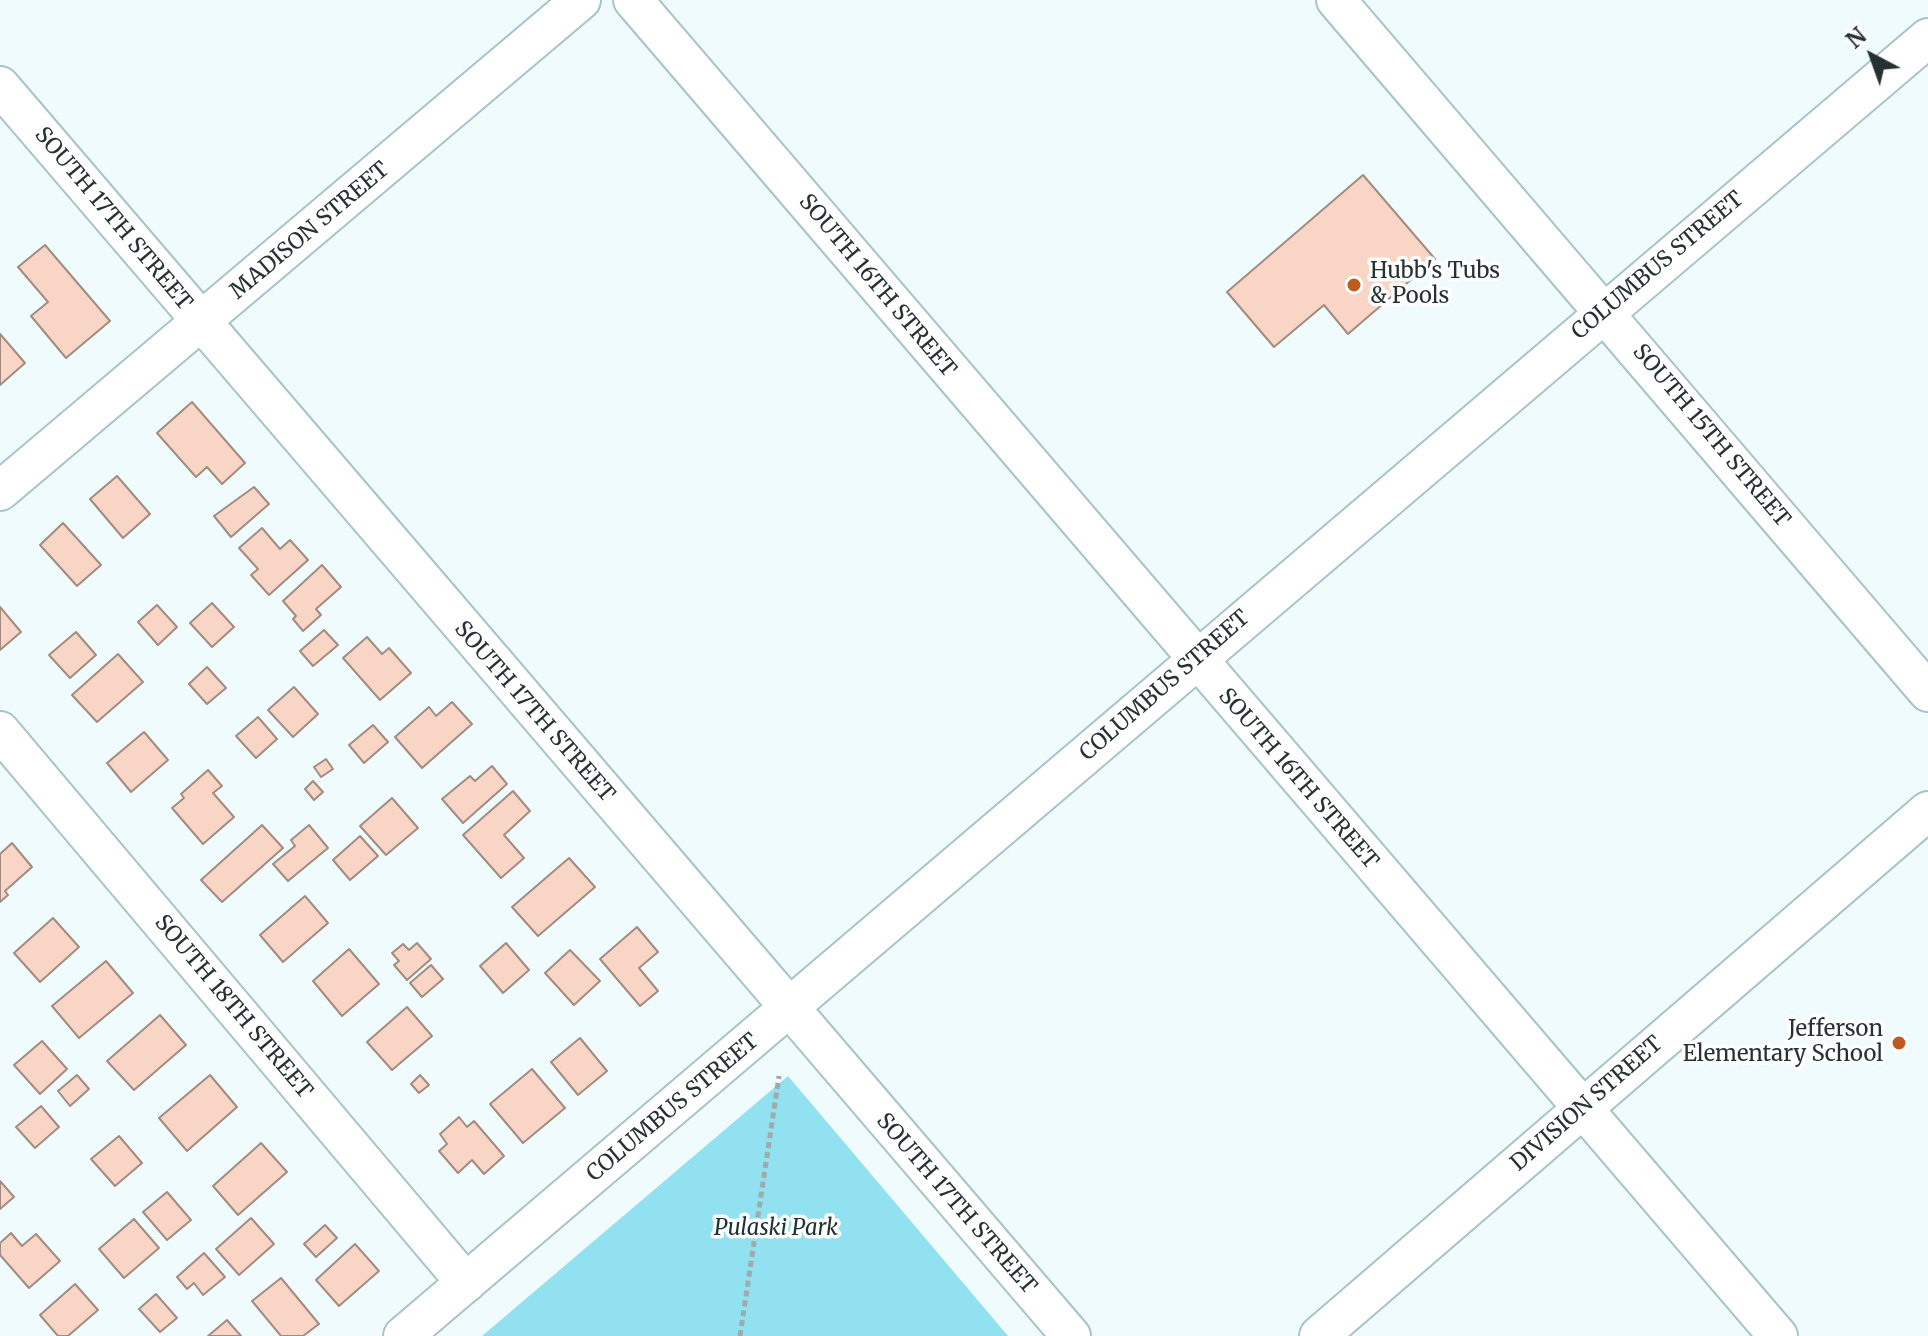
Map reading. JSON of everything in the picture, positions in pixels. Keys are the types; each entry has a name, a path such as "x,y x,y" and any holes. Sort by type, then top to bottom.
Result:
{"street":[{"name":"MADISON STREET","path":"0,491 581,0"},
{"name":"SOUTH 16TH STREET","path":"633,0 1195,660 1778,1336"},
{"name":"SOUTH 15TH STREET","path":"1336,0 1928,692"},
{"name":"COLUMBUS STREET","path":"403,1336 1928,38"},
{"name":"SOUTH 17TH STREET","path":"0,86 1071,1336"},
{"name":"SOUTH 18TH STREET","path":"0,731 466,1283"},
{"name":"DIVISION STREET","path":"1319,1336 1928,811"}],"path":[{"path":"740,1336 779,1076"}],"green space":[{"name":"Pulaski Park","path":"788,1076 1008,1336 482,1336"}],"building":[{"path":"1363,175 1435,259 1348,334 1324,305 1274,347 1227,292"},
{"path":"45,245 110,321 66,358 31,316 48,302 18,267"},
{"path":"0,334 25,363 0,385"},
{"path":"192,402 245,463 222,484 207,467 196,477 157,433"},
{"path":"117,476 150,514 123,538 90,499"},
{"path":"254,487 269,504 231,537 214,516"},
{"path":"63,523 101,565 77,586 40,545"},
{"path":"262,528 280,549 290,540 308,560 269,595 251,575 258,569 239,548"},
{"path":"322,565 341,587 316,609 321,615 303,631 293,619 296,616 283,601"},
{"path":"212,603 234,627 212,647 190,623"},
{"path":"157,605 177,627 158,645 138,622"},
{"path":"0,607 21,632 0,650"},
{"path":"324,630 338,645 313,666 300,651"},
{"path":"76,632 96,655 70,678 49,655"},
{"path":"367,637 382,654 389,648 411,673 380,700 343,658"},
{"path":"118,654 143,682 97,722 72,695"},
{"path":"207,667 226,688 207,704 189,684"},
{"path":"294,687 318,714 293,737 268,710"},
{"path":"452,702 472,724 422,768 395,737 429,707 436,716"},
{"path":"258,717 277,739 256,758 236,736"},
{"path":"373,725 388,742 364,763 349,745"},
{"path":"144,732 168,760 131,792 107,763"},
{"path":"326,759 333,769 321,777 314,767"},
{"path":"492,766 507,784 463,823 442,799 470,776 475,781"},
{"path":"208,770 222,786 213,793 234,817 203,844 172,808 184,798 181,794"},
{"path":"313,781 323,792 314,800 305,789"},
{"path":"513,791 530,811 504,835 524,858 501,878 463,835"},
{"path":"392,798 418,828 386,855 360,826"},
{"path":"262,825 283,848 222,902 201,880"},
{"path":"309,825 328,848 288,881 273,864 295,846 291,840"},
{"path":"360,836 378,856 350,880 333,860"},
{"path":"12,843 32,867 5,891 8,895 0,902 0,854"},
{"path":"569,858 595,887 538,936 512,907"},
{"path":"305,896 328,923 283,962 260,935"},
{"path":"53,918 79,947 40,982 14,953"},
{"path":"637,927 658,952 639,968 658,991 640,1006 600,959"},
{"path":"417,943 431,959 407,980 394,965 399,961 392,953 403,944 409,950"},
{"path":"506,943 529,970 503,993 480,966"},
{"path":"349,949 379,984 342,1016 313,981"},
{"path":"570,950 600,981 574,1005 545,973"},
{"path":"106,961 133,993 79,1038 52,1006"},
{"path":"431,965 443,979 422,997 410,983"},
{"path":"407,1007 432,1036 392,1070 367,1042"},
{"path":"160,1015 186,1045 134,1090 107,1061"},
{"path":"580,1038 607,1071 578,1095 551,1062"},
{"path":"42,1041 67,1069 40,1094 14,1065"},
{"path":"532,1069 565,1108 523,1143 490,1104"},
{"path":"77,1075 89,1089 70,1106 58,1091"},
{"path":"210,1075 237,1107 187,1151 159,1118"},
{"path":"420,1075 429,1085 419,1093 411,1084"},
{"path":"41,1106 59,1127 35,1148 16,1127"},
{"path":"459,1117 467,1127 474,1121 504,1156 484,1174 472,1160 458,1173 439,1151 447,1144 440,1134"},
{"path":"119,1136 142,1163 115,1186 91,1159"},
{"path":"261,1143 287,1172 238,1215 213,1186"},
{"path":"0,1181 14,1197 0,1209"},
{"path":"167,1192 191,1220 167,1240 143,1212"},
{"path":"251,1218 274,1244 239,1275 216,1249"},
{"path":"134,1219 159,1248 124,1278 99,1249"},
{"path":"325,1225 337,1238 316,1257 304,1244"},
{"path":"11,1233 22,1246 36,1234 60,1261 29,1288 0,1255 0,1243"},
{"path":"355,1244 379,1271 339,1306 316,1280"},
{"path":"204,1253 225,1277 203,1295 194,1283 187,1289 177,1277"},
{"path":"281,1278 319,1324 303,1336 281,1336 252,1301"},
{"path":"75,1284 98,1310 68,1336 58,1336 40,1315"},
{"path":"156,1294 177,1318 160,1332 139,1309"},
{"path":"227,1320 241,1336 208,1336"}],"place":[{"name":"Hubb's Tubs & Pools","path":"1354,285"},
{"name":"Jefferson Elementary School","path":"1899,1043"}]}
